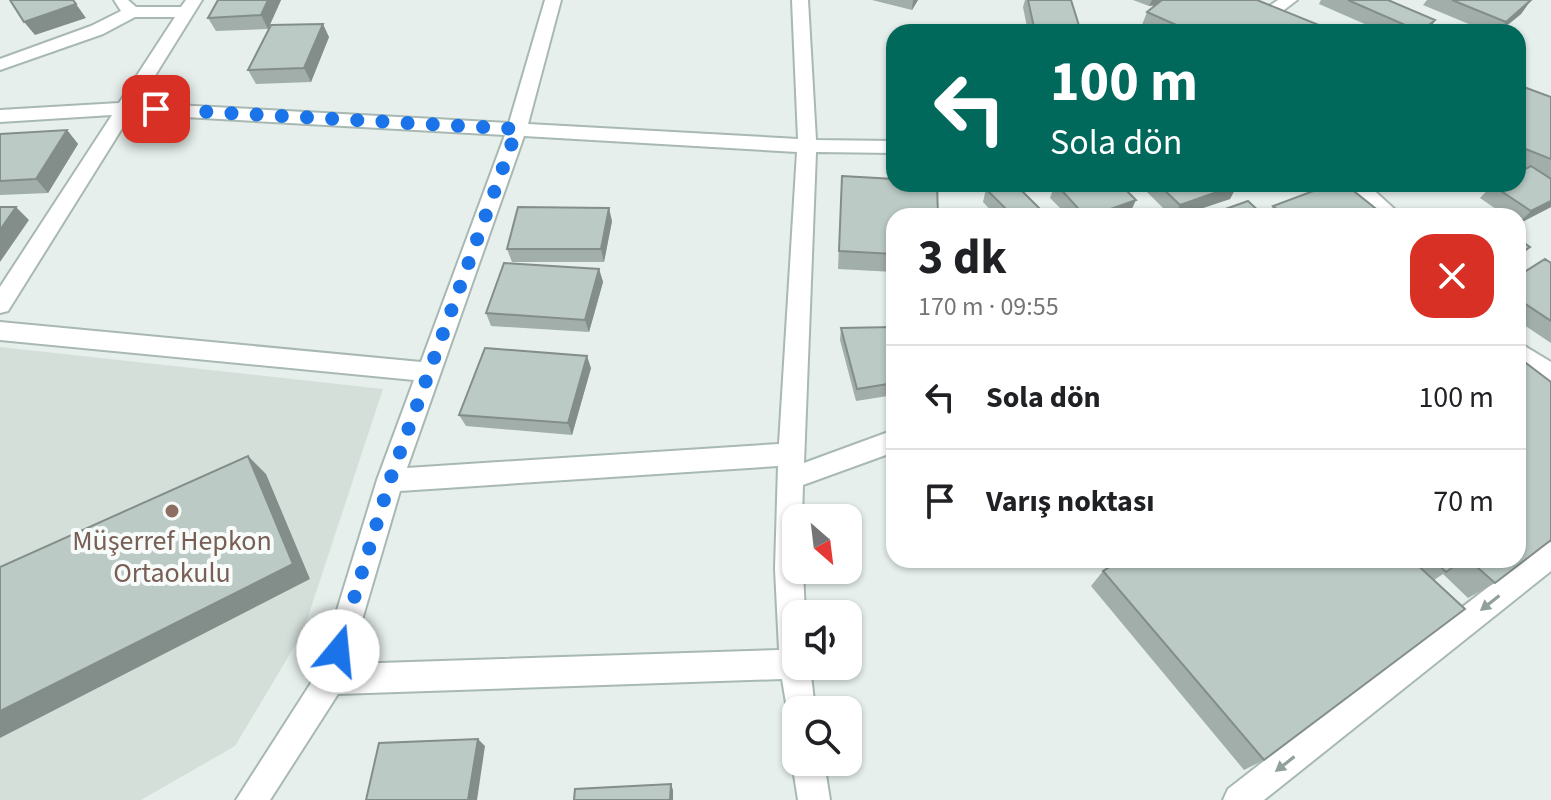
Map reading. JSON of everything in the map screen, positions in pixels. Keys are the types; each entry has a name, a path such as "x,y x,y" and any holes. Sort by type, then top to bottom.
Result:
{"street":[{"path":"252,800 330,679 390,480 517,129 553,0"},
{"path":"792,600 790,466 807,146 800,0"},
{"path":"1275,5 1299,19"},
{"path":"0,65 97,30 126,6 190,6"},
{"path":"0,305 190,6"},
{"path":"0,116 126,108 807,146 886,147"},
{"path":"1364,192 1383,208"},
{"path":"0,331 428,372"},
{"path":"1526,357 1551,375"},
{"path":"390,480 790,466 886,443"},
{"path":"1239,800 1551,555"},
{"path":"330,679 782,664"},
{"path":"810,776 814,800"}],"shaded area":[{"name":"Müşerref Hepkon Ortaokulu","path":"0,347 383,389 303,632 235,746 141,800 0,800"}],"building":[{"path":"10,0 73,0 76,4 24,22"},
{"path":"218,0 268,0 261,15 208,18"},
{"path":"1028,0 1071,0 1078,24 1033,24"},
{"path":"1162,0 1257,0 1316,24 1174,24 1147,12"},
{"path":"1348,0 1388,0 1435,20 1430,24 1403,24"},
{"path":"1452,0 1531,0 1506,22"},
{"path":"323,24 304,68 248,70 271,25"},
{"path":"1526,88 1551,97 1551,159 1526,149"},
{"path":"67,130 36,179 0,181 0,134"},
{"path":"1531,166 1551,179 1551,201 1531,211 1502,192 1526,192 1526,169"},
{"path":"842,176 886,179 886,192 937,192 938,208 886,208 886,254 839,251"},
{"path":"989,192 1023,192 1039,208 1005,208"},
{"path":"1063,192 1128,192 1136,200 1114,208 1078,208"},
{"path":"1166,192 1217,192 1180,205"},
{"path":"1311,192 1355,192 1375,208 1275,208 1273,206"},
{"path":"1248,201 1255,208 1228,208"},
{"path":"0,207 16,207 0,230"},
{"path":"518,207 609,208 601,249 507,249"},
{"path":"1545,259 1551,263 1551,321 1526,304 1526,271"},
{"path":"504,263 599,269 585,320 486,313"},
{"path":"886,327 886,384 857,389 841,328"},
{"path":"485,348 587,356 568,423 459,415"},
{"path":"1526,363 1551,382 1551,540 1526,559"},
{"path":"248,456 293,564 0,711 0,567"},
{"path":"1108,568 1421,568 1465,609 1264,760 1103,571"},
{"path":"1478,568 1515,568 1495,583"},
{"path":"478,739 468,800 366,800 379,743"},
{"path":"671,784 670,800 574,800 575,789"}],"place":[{"name":"Müşerref Hepkon Ortaokulu","path":"172,511"}],"route":[{"path":"156,109 517,129 390,480 338,651"}]}
